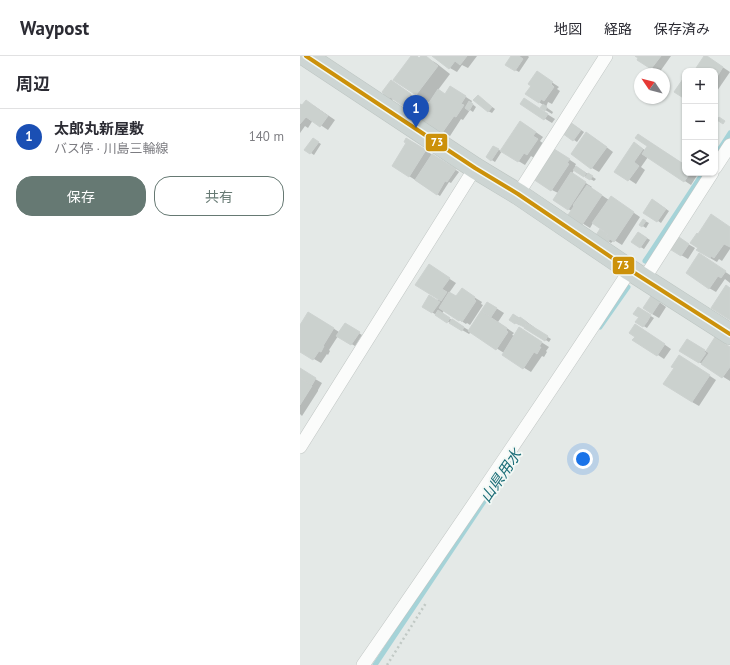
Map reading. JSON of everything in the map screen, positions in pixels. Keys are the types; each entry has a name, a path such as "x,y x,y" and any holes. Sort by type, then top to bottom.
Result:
{"main road":[{"path":"306,56 730,334"}],"street":[{"path":"518,194 606,56"},
{"path":"718,163 730,145"},
{"path":"300,448 475,168"},
{"path":"363,665 548,394 710,176"}],"building":[{"path":"411,56 417,56 419,58 421,56 426,56 438,66 416,95 393,80"},
{"path":"432,56 467,56 460,65 455,61 449,69"},
{"path":"511,56 519,56 523,59 515,71 505,65"},
{"path":"635,56 661,56 652,68 637,60 638,58"},
{"path":"704,56 707,56 723,67 718,75 718,68 696,68"},
{"path":"537,71 553,82 551,84 554,87 544,101 541,99 539,103 525,94 531,86 528,84"},
{"path":"391,80 411,94 403,106 390,97 388,100 383,96 384,94 382,92"},
{"path":"682,80 682,97 674,92"},
{"path":"450,86 466,96 461,104 464,105 442,133 419,118 438,89 445,94"},
{"path":"478,95 492,107 488,112 473,100"},
{"path":"524,98 548,114 544,120 520,104"},
{"path":"306,100 328,116 320,127 306,117 300,124 300,104 302,105"},
{"path":"469,101 473,104 469,111 465,108"},
{"path":"543,104 547,107 545,111 540,108"},
{"path":"719,117 725,121 723,124 718,121"},
{"path":"520,121 536,132 533,136 538,139 527,155 524,153 518,162 500,151"},
{"path":"570,122 581,130 573,141 562,133"},
{"path":"586,132 607,147 591,169 571,154"},
{"path":"638,134 650,142 647,146 635,138"},
{"path":"313,138 319,142 310,154 304,150"},
{"path":"406,138 426,150 409,177 392,166 406,143 404,142"},
{"path":"634,142 643,149 634,162 639,166 628,181 614,172"},
{"path":"650,142 682,163 682,176 688,176 684,182 642,154"},
{"path":"493,146 499,149 491,161 486,157"},
{"path":"554,149 570,159 567,163 569,164 551,191 533,179"},
{"path":"432,154 456,169 447,182 445,181 437,195 415,180"},
{"path":"576,166 586,173 584,177 573,170"},
{"path":"571,172 586,182 568,210 553,200"},
{"path":"588,173 593,176 590,180 585,177"},
{"path":"587,185 602,195 582,225 568,215"},
{"path":"611,196 634,212 614,242 606,236 608,234 592,223"},
{"path":"652,199 666,209 657,222 643,213"},
{"path":"711,214 730,227 730,247 724,244 714,258 711,256 710,258 696,250 698,248 690,243 697,233 698,234"},
{"path":"643,219 646,221 642,227 639,225"},
{"path":"600,229 608,234 606,236 610,239 608,242 596,235"},
{"path":"638,232 647,238 640,248 631,242"},
{"path":"676,235 689,244 681,256 668,248"},
{"path":"699,253 726,271 721,278 718,276 709,289 686,273"},
{"path":"429,264 450,278 442,289 447,292 441,301 415,285"},
{"path":"726,285 730,288 730,320 711,308"},
{"path":"462,288 475,297 474,299 476,301 462,322 439,308 449,292 456,296"},
{"path":"429,295 440,302 432,313 422,307"},
{"path":"651,296 660,302 652,314 643,308"},
{"path":"487,302 497,308 491,317 481,311"},
{"path":"638,307 651,315 647,322 633,314"},
{"path":"438,310 450,318 447,323 435,315"},
{"path":"481,311 507,328 506,330 508,332 496,350 468,331"},
{"path":"308,312 334,328 321,352 319,351 313,360 300,352 300,325"},
{"path":"513,314 519,318 515,324 509,320"},
{"path":"520,317 527,322 524,327 516,323"},
{"path":"639,317 647,322 643,327 635,322"},
{"path":"452,319 464,327 462,331 449,323"},
{"path":"345,323 360,332 351,345 336,336"},
{"path":"527,323 548,336 545,341 524,328"},
{"path":"635,324 665,344 657,356 632,340 635,337 629,333"},
{"path":"519,327 542,342 537,354 534,352 523,369 502,355"},
{"path":"715,337 730,347 730,367 722,378 701,364 709,353 706,351"},
{"path":"687,339 705,350 704,352 706,353 699,363 679,351"},
{"path":"679,355 710,375 692,402 663,384 674,368 671,367"},
{"path":"300,368 316,378 312,385 300,378"},
{"path":"300,378 312,386 300,405"}],"waterway":[{"name":"山県用水","path":"718,151 730,133"},
{"name":"山県用水","path":"645,261 701,176"},
{"name":"山県用水","path":"600,327 628,287"},
{"name":"山県用水","path":"375,665 499,479"}],"transit line":[{"name":"73","path":"306,56 475,168 518,194 630,270 730,334"}],"place":[{"name":"太郎丸新屋敷","path":"416,128"}]}
